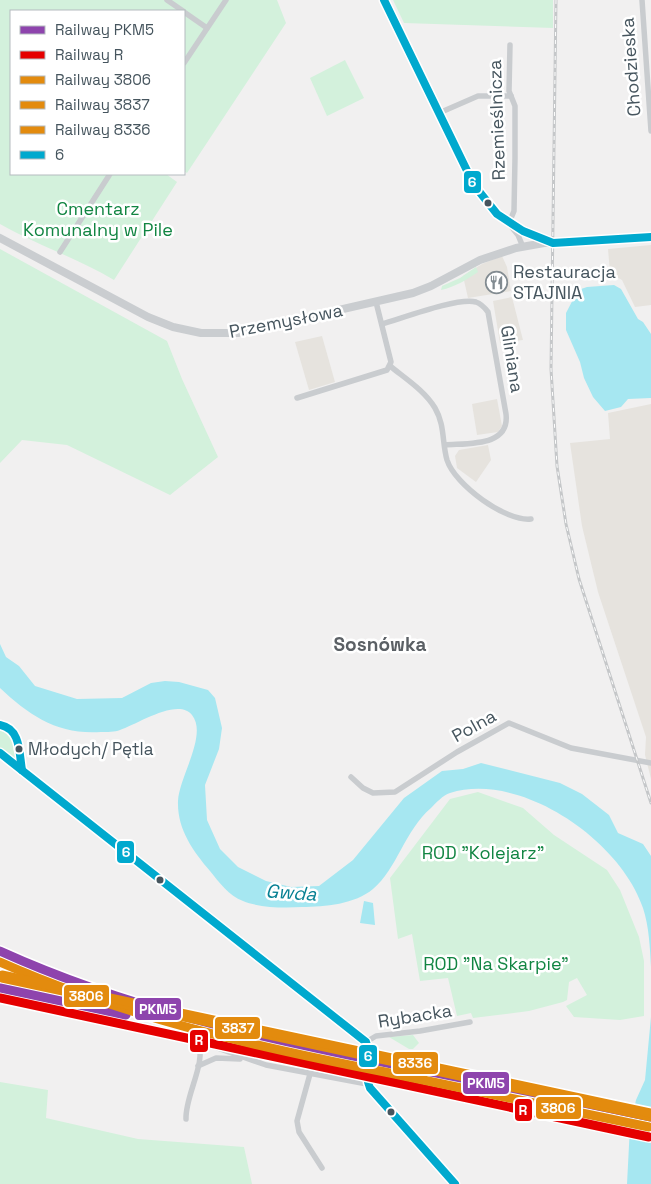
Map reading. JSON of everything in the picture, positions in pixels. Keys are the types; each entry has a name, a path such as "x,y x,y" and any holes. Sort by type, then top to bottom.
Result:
{"street":[{"path":"167,0 180,10"},
{"path":"185,61 226,0"},
{"path":"384,0 476,189 491,208 508,223 525,246"},
{"name":"Chodzieska","path":"642,0 651,131"},
{"path":"185,13 207,28"},
{"name":"Rzemieślnicza","path":"508,223 514,211 515,167 515,106 511,96 510,44"},
{"path":"439,113 478,96 511,96"},
{"path":"60,252 109,175"},
{"path":"508,223 553,243"},
{"path":"525,246 527,233"},
{"name":"Przemysłowa","path":"0,238 148,317 186,330 210,334 238,333 421,290 488,257 525,246 651,237"},
{"path":"376,302 390,366 425,394 435,407 442,422 447,459 453,473 465,487 514,518 532,519"},
{"name":"Gliniana","path":"382,324 442,307 470,302 482,305 488,312 506,414 506,426 503,433 495,439 445,445"},
{"path":"297,398 383,373 390,366"},
{"name":"Polna","path":"351,777 371,792 392,793 509,723 570,748 651,763"},
{"path":"0,725 9,727 15,733 22,770"},
{"path":"0,753 366,1042 369,1049 365,1072 367,1084 455,1184"},
{"path":"0,974 46,986 64,1012"},
{"path":"0,1000 198,1041 247,1060 367,1084"},
{"name":"Rybacka","path":"366,1042 376,1036 420,1032 470,1022"},
{"path":"186,1119 201,1053 198,1041"},
{"path":"198,1066 216,1058 247,1060"},
{"path":"310,1074 297,1121 299,1132 322,1168"}],"shaded area":[{"path":"651,245 651,305 635,307 622,280 610,273 608,249"},
{"path":"502,256 507,267 511,291 468,298 463,276 482,264"},
{"path":"512,297 523,340 500,343 493,301"},
{"path":"322,336 335,382 309,390 295,342"},
{"path":"497,399 502,426 498,432 477,435 472,404"},
{"path":"651,404 651,779 645,755 646,737 598,592 582,526 570,443 610,439 608,413"},
{"path":"488,445 491,460 476,482 457,468 455,456 459,450"}],"green space":[{"name":"Cmentarz Komunalny w Pile","path":"0,0 277,0 286,23 187,173 185,172 185,10 10,10 10,175 167,175 177,182 114,280 0,224"},
{"path":"393,0 553,0 553,28 404,23"},
{"path":"345,60 364,98 327,116 310,78"},
{"path":"0,249 167,341 182,379 218,457 170,495 67,445 22,440 0,463"},
{"path":"476,267 478,272 474,275 456,285 441,290 442,286 460,278"},
{"path":"0,728 6,728 13,734 16,745 14,752 17,755 16,761 0,749"},
{"name":"ROD \"Kolejarz\"","path":"478,792 523,808 554,835 607,870 620,890 639,937 644,961 644,1016 620,1020 574,1017 566,1006 587,995 577,978 569,982 567,1000 563,1002 529,1011 473,1018 471,1013 457,1016 448,978 420,981 412,934 398,939 390,878 450,799"},
{"path":"413,1035 419,1043 413,1049 409,1049 389,1037"},
{"path":"0,1082 48,1090 46,1118 138,1139 244,1147 252,1184 0,1184"}],"water":[{"path":"614,285 621,289 638,319 643,322 651,334 651,398 628,399 621,407 605,411 593,397 584,378 580,362 566,330 566,313 578,290 587,287"},
{"name":"Gwda","path":"0,644 6,657 19,666 35,686 77,699 122,698 151,683 165,681 179,682 208,690 215,698 222,728 219,749 205,785 207,820 220,849 238,867 266,881 291,887 319,886 353,860 404,798 442,771 463,769 481,763 560,783 582,794 609,815 618,833 643,844 651,856 651,967 648,930 643,908 631,883 614,859 591,836 565,817 536,802 507,792 478,789 445,795 414,827 389,871 381,881 373,889 358,898 330,905 311,907 272,907 238,899 217,880 198,856 187,839 180,821 178,801 197,734 196,723 192,715 186,710 167,711 111,732 86,732 58,727 22,707 0,688"},
{"path":"364,901 373,903 375,925 360,923"},
{"path":"651,1017 651,1184 627,1184 630,1126 636,1100 645,1080"}],"pier":[{"path":"633,1106 651,1110 651,1119 631,1114"},
{"path":"631,1117 651,1121 651,1129 629,1125"}],"railway":[{"path":"556,0 551,369 557,466 566,524 579,579 651,803"}],"rail line":[{"name":"PKM5","path":"0,951 96,989 193,1019 291,1043 651,1117"},
{"name":"3806","path":"0,962 94,999 190,1028 287,1052 649,1127"},
{"name":"8336","path":"2,975 651,1113"},
{"name":"3837","path":"2,978 651,1117"},
{"name":"PKM5","path":"0,988 126,1015"},
{"name":"R","path":"0,998 649,1137"}],"transit line":[{"name":"6","path":"384,0 474,185 497,214 523,231 553,243 651,237"},
{"name":"6","path":"0,725 12,731 18,743 22,770"},
{"name":"6","path":"0,753 366,1042 368,1048 367,1077 370,1088 455,1184"}],"place":[{"name":"Restauracja STAJNIA","path":"497,282"},
{"name":"Młodych/ Pętla","path":"19,749"}],"district":[{"name":"Sosnówka","path":"380,644"}],"park label":[{"name":"ROD \"Na Skarpie\"","path":"496,964"}]}
